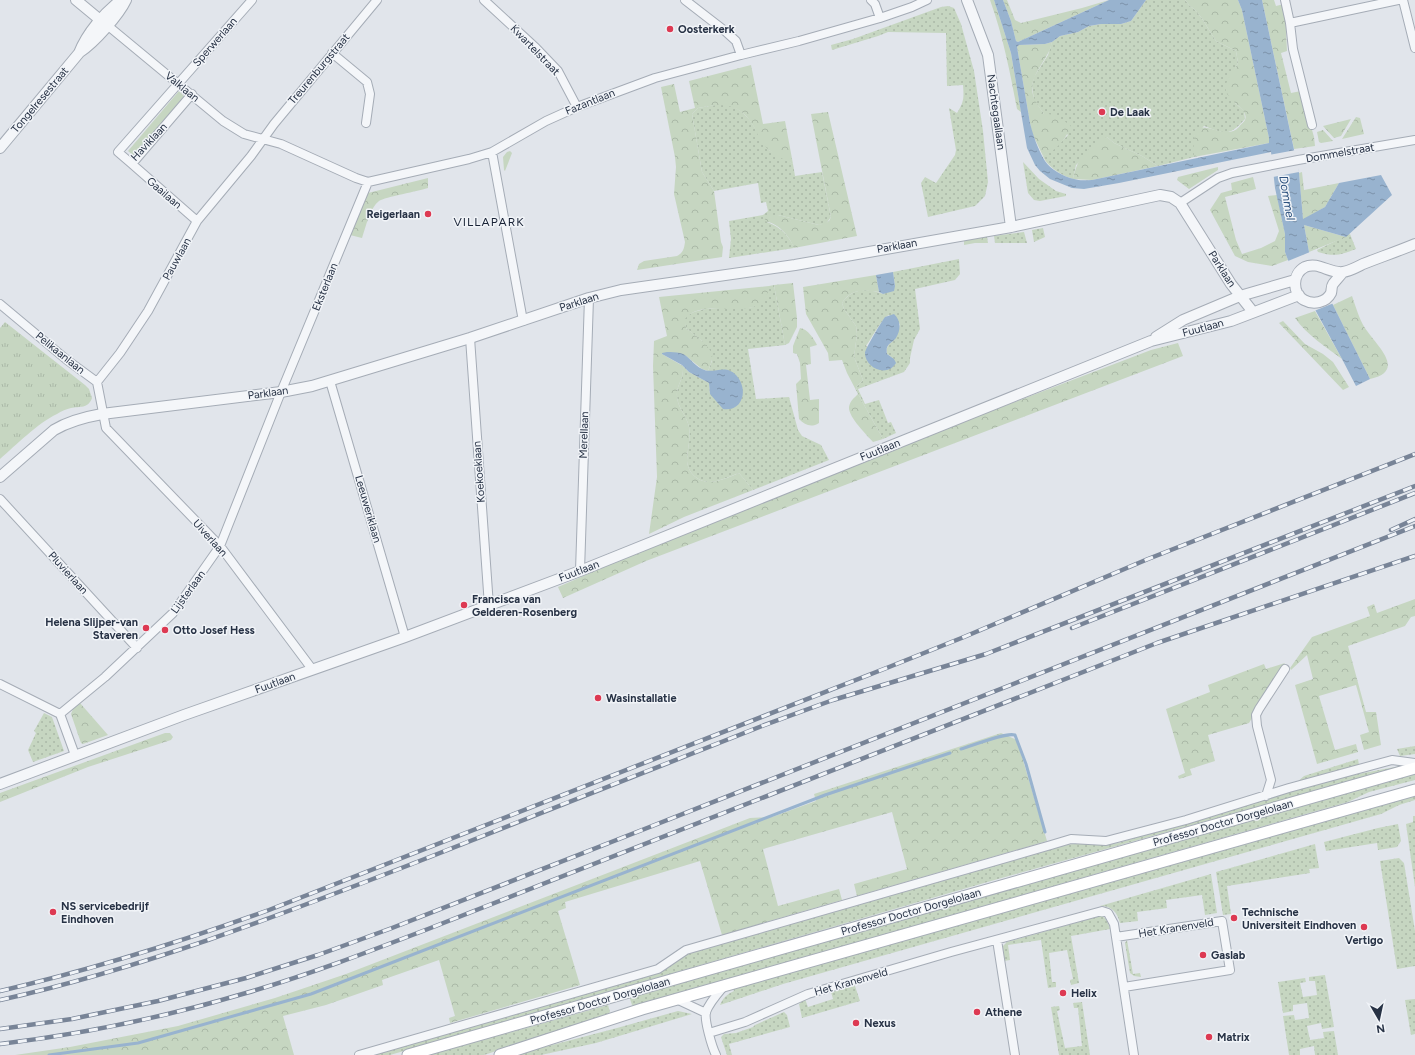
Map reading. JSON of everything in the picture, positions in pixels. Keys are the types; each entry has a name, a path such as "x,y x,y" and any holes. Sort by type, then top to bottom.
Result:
{"main road":[{"name":"Professor Doctor Dorgelolaan","path":"408,1055 1415,768"},
{"name":"Professor Doctor Dorgelolaan","path":"500,1055 584,1027 676,999 1415,790"}],"street":[{"path":"76,0 104,23"},
{"name":"Tongelresestraat","path":"104,23 121,0"},
{"name":"Tongelresestraat","path":"0,148 79,52 84,41 122,8 126,0"},
{"name":"Sperwerlaan","path":"179,84 252,0"},
{"name":"Treurenburgstraat","path":"262,139 377,0"},
{"name":"Kwartelstraat","path":"484,0 536,48 558,71 577,106"},
{"path":"685,0 725,30 736,41 741,55"},
{"path":"870,0 875,4 880,18"},
{"name":"Fazantlaan","path":"368,182 469,159 492,152 546,121 577,106 655,78 880,18 912,7 926,0"},
{"name":"Nachtegaallaan","path":"967,0 988,55 1011,227"},
{"path":"1285,0 1290,23 1293,49 1312,125"},
{"path":"1290,23 1398,0"},
{"path":"1404,0 1415,48"},
{"name":"Valklaan","path":"104,23 223,121 244,134 262,139"},
{"path":"332,53 367,82 370,94 366,123"},
{"name":"Haviklaan","path":"179,84 118,152 132,164 192,94"},
{"path":"262,139 281,144 368,182"},
{"name":"Pauwlaan","path":"97,382 120,353 148,310 197,221 251,156 262,139"},
{"name":"Dommelstraat","path":"1180,203 1218,178 1232,173 1415,140"},
{"path":"492,152 523,321"},
{"name":"Gaailaan","path":"132,164 197,221"},
{"name":"Eksterlaan","path":"282,392 368,182"},
{"name":"Parklaan","path":"0,477 54,430 73,420 102,414 282,392 312,386 470,338 589,298 621,290 795,265 1011,227 1160,195 1170,197 1180,203 1240,296 1253,312"},
{"path":"1296,278 1295,288 1299,296 1310,303 1323,301 1330,294 1332,286 1343,272 1415,244"},
{"name":"Fuutlaan","path":"1151,341 1183,320 1240,296 1296,278 1299,272 1304,268 1316,265 1329,271 1343,272"},
{"name":"Fuutlaan","path":"0,784 75,755 405,637 580,571 1151,341 1220,324 1299,296"},
{"name":"Merellaan","path":"580,571 589,298"},
{"name":"Pelikaanlaan","path":"1,306 67,360 97,382"},
{"name":"Koekoeklaan","path":"470,338 489,606"},
{"name":"Leeuweriklaan","path":"330,381 405,637"},
{"path":"97,382 102,414"},
{"name":"Lijsterlaan","path":"60,714 105,677 173,613 220,546 282,392"},
{"name":"Uiverlaan","path":"102,414 106,428 220,546 312,669"},
{"name":"Pluvierlaan","path":"0,499 137,648"},
{"name":"Professor Doctor Dorgelolaan","path":"1266,796 1271,780 1257,726 1256,715 1285,669"},
{"path":"0,684 60,714 75,755"},
{"name":"Professor Doctor Dorgelolaan","path":"358,1055 658,968 686,950 1028,851 1072,839 1106,841 1392,760 1415,763"},
{"name":"Het Kranenveld","path":"709,1033 745,1022 808,994 1099,911 1106,912 1112,918 1134,1055"},
{"name":"Het Kranenveld","path":"1116,937 1222,921 1230,970 1124,987"},
{"path":"997,940 1015,1055"},
{"path":"715,1054 709,1033 706,1013 715,997 724,986"},
{"path":"676,999 706,1013"}],"green space":[{"path":"990,0 994,0 1011,53 1021,112 1017,109 1009,68"},
{"path":"1003,0 1007,0 1015,20 1021,23 1109,0 1018,42 1016,41 1011,21"},
{"path":"1146,0 1185,0 1201,17 1216,41 1236,51 1238,63 1233,73 1235,103 1244,111 1245,119 1235,129 1226,132 1217,131 1204,126 1194,136 1194,157 1158,166 1142,156 1114,143 1107,137 1076,165 1073,179 1065,176 1048,164 1043,156 1055,148 1068,135 1044,114 1034,100 1032,86 1034,77 1048,55 1052,42 1060,36 1078,32 1089,26 1101,24 1121,24 1131,21"},
{"path":"1185,0 1238,0 1242,10 1269,143 1194,157 1194,136 1197,130 1207,128 1226,132 1233,131 1245,120 1245,115 1244,111 1232,100 1226,91 1228,80 1238,63 1236,51 1216,41 1201,17"},
{"path":"1262,0 1274,0 1276,6 1284,4 1287,51 1281,53 1291,93 1301,91 1314,137 1315,146 1294,149"},
{"path":"948,6 954,8 961,24 974,71 983,131 988,182 985,196 975,206 928,217 921,183 925,177 936,183 955,155 956,150 949,108 957,113 961,106 963,97 963,85 947,86 946,33 888,32 832,50 831,45 853,39 941,7"},
{"path":"1052,42 1047,56 1035,77 1032,92 1036,102 1044,114 1062,119 1071,126 1060,144 1048,154 1043,156 1032,133 1017,47 1019,45 1045,44"},
{"path":"751,65 763,124 785,121 793,164 781,158 766,147 749,119 743,113 730,106 723,105 698,108 692,114 702,172 714,191 723,247 722,257 637,270 639,264 644,261 677,256 681,254 685,242 674,194 676,167 675,157 661,87 674,84 680,112 695,108 689,81"},
{"path":"179,91 184,96 134,156 128,151"},
{"path":"715,105 731,105 742,112 749,119 769,150 793,164 795,176 822,172 831,217 826,224 819,225 778,215 767,222 784,232 790,239 794,248 729,258 731,239 729,221 763,215 768,211 766,202 761,203 758,183 714,191 702,172 692,114 698,108"},
{"path":"828,112 857,236 794,248 782,230 774,224 764,221 767,216 778,215 819,225 829,221 831,217 811,114"},
{"path":"1356,117 1360,118 1364,134 1342,139"},
{"path":"1351,119 1341,136 1334,138 1323,126"},
{"path":"1323,130 1333,141 1319,142 1317,132"},
{"path":"1106,137 1114,143 1142,156 1158,166 1092,180 1073,179 1080,159 1088,150"},
{"path":"510,151 512,153 505,171 503,157"},
{"path":"1023,162 1039,179 1056,191 1066,194 1066,196 1040,201 1034,200 1028,193"},
{"path":"1218,167 1218,170 1189,189 1177,180 1178,177"},
{"path":"1302,172 1304,190 1339,183 1325,207 1303,220 1299,173"},
{"path":"1253,177 1256,189 1225,197 1236,240 1242,254 1261,248 1275,241 1279,231 1268,196 1277,195 1285,234 1285,252 1288,260 1272,266 1248,262 1235,256 1210,210 1221,193 1232,190 1231,183"},
{"path":"428,178 428,188 379,201 373,208 362,238 350,235 368,193"},
{"path":"1304,225 1346,237 1309,252"},
{"path":"1043,228 1045,237 1034,242 1032,230"},
{"path":"1024,232 1027,243 995,243 994,236"},
{"path":"1350,234 1356,249 1337,255 1318,252 1317,250"},
{"path":"987,237 988,243 964,245 964,240"},
{"path":"959,259 960,274 955,280 915,289 920,329 914,340 910,363 904,372 858,389 865,404 879,400 888,423 891,422 896,433 883,439 858,394 856,387 863,380 854,357 857,334 856,326 844,309 842,303 850,294 855,292 866,290 883,294 895,286 893,272","holes":["889,315 900,324 896,337 887,348 887,354 894,359 866,346 880,324"]},
{"path":"876,275 879,292 854,292 842,303 844,309 856,326 857,334 854,357 863,380 856,387 858,394 842,360 829,361 828,353 806,314 803,287"},
{"path":"793,283 797,327 789,343 785,345 774,285"},
{"path":"774,285 785,345 748,349 756,399 789,397 798,430 802,436 821,445 829,460 753,490 739,473 713,482 706,482 694,476 689,469 687,461 690,436 689,427 677,400 677,392 683,366 689,372 709,383 710,394 710,371 708,371 712,361 702,341 686,328 684,319 690,314 706,309 753,307 769,286"},
{"path":"769,286 765,299 756,306 732,309 705,309 694,312 685,319 686,328 711,351 712,359 708,371 702,369 686,356 662,354 683,366 677,392 677,400 689,427 690,436 687,461 689,469 694,476 706,482 713,482 739,473 753,490 684,517 649,534 657,477 653,366 654,341 667,336 659,297"},
{"path":"1352,296 1359,317 1386,356 1388,364 1387,370 1381,375 1370,379 1333,305"},
{"path":"1315,311 1342,359 1311,335 1295,318"},
{"path":"1283,321 1305,344 1323,354 1333,362 1349,387 1343,390 1279,323"},
{"path":"5,322 85,385 89,389 92,398 86,405 64,410 42,423 0,459 0,328"},
{"path":"800,328 808,332 817,345 810,347 811,364 806,365 810,400 819,399 819,423 811,426 799,419 796,384 801,379 800,363 797,354 793,353 793,346"},
{"path":"1178,343 1183,356 646,561 563,598 558,587 761,499 1151,350"},
{"path":"858,394 883,439 873,442 851,416 849,407 852,400"},
{"path":"1415,599 1415,616 1411,617 1405,626 1348,646 1366,712 1376,712 1381,745 1364,750 1360,735 1369,732 1356,685 1319,696 1335,750 1356,744 1358,752 1317,764 1295,685 1313,679 1307,655 1291,670 1290,668 1312,637 1370,616 1367,607 1374,604 1377,613"},
{"path":"1285,663 1249,723 1208,735 1215,761 1190,769 1192,775 1179,779 1178,776 1185,773 1166,709 1210,692 1208,685 1264,664 1266,669"},
{"path":"80,703 108,735 83,744 81,743 71,714 73,709"},
{"path":"44,713 52,717 64,751 33,762 28,750 36,733 34,731"},
{"path":"165,733 170,733 173,737 171,740 88,767 0,802 0,793"},
{"path":"1001,733 1017,740 1047,841 857,896 854,884 907,869 892,812 763,849 778,906 839,889 842,900 722,935 700,861 565,902 566,908 558,911 580,985 450,1023 449,1018 455,1016 439,960 382,980 383,985 326,1005 283,1016 294,1055 15,1055 70,1047 178,1026 275,998 346,974 750,818 772,817 816,801 814,794"},
{"path":"1415,746 1415,754 1400,756 1397,749"},
{"path":"1358,759 1359,765 1296,783 1304,776"},
{"path":"1401,767 998,879 390,1055 369,1055 662,971 688,954 1067,845 1118,843 1337,778"},
{"path":"1415,774 1415,780 1369,792 1348,802 634,1006 632,1005 630,999 631,997"},
{"path":"1415,796 1415,800 1399,805 1381,814 783,984 720,1005 722,1000 729,993 734,991 733,989"},
{"path":"1413,816 1415,816 1415,887 1406,824 1413,822"},
{"path":"1398,824 1401,841 1397,847 1378,850 1377,843 1326,851 1324,842"},
{"path":"1315,844 1319,868 1309,869 1310,873 1227,886 1231,914 1223,915 1216,872"},
{"path":"1399,858 1404,863 1415,931 1415,966 1397,969 1380,861"},
{"path":"1211,874 1217,913 1205,915 1202,895 1166,900 1167,908 1137,912 1138,921 1120,923 1111,908 1100,906"},
{"path":"1100,916 1106,919 1110,929 1071,936 1079,983 1071,985 1070,980 1073,979 1067,950 1049,953 1052,982 1056,982 1056,987 1048,988 1041,940 1008,945 1010,960 1004,961 1003,946 1007,942"},
{"path":"1127,940 1133,974 1140,973 1141,977 1134,976 1130,973 1125,943"},
{"path":"1325,975 1334,1027 1322,1029 1321,1023 1307,1026 1310,1040 1324,1038 1323,1032 1334,1031 1338,1055 1315,1055 1314,1046 1300,1049 1300,1055 1289,1055 1283,1016 1294,1015 1295,1020 1309,1018 1307,1003 1293,1005 1293,1011 1283,1013 1278,982 1305,978 1306,982 1300,983 1303,997 1317,995 1315,981 1309,981 1309,977"},
{"path":"854,985 860,1001 802,1018 799,1004 805,999 808,1007 833,999 831,992"},
{"path":"1415,999 1415,1034 1411,1035 1405,1000"},
{"path":"1082,1002 1090,1055 1059,1055 1051,1007 1059,1006 1060,1010 1057,1011 1065,1048 1082,1046 1078,1008 1074,1008 1073,1003"},
{"path":"608,1005 610,1012 608,1014 484,1055 429,1055"},
{"path":"678,1011 692,1014 596,1043 541,1055 514,1055 617,1028"},
{"path":"784,1012 787,1015 790,1027 729,1044 732,1055 727,1055 721,1037 724,1034 736,1033 753,1027"}],"water":[{"name":"Dommel","path":"994,0 1003,0 1011,21 1016,41 1018,42 1109,0 1146,0 1131,21 1121,24 1101,24 1089,26 1078,32 1060,36 1052,42 1045,44 1019,45 1017,47 1030,123 1034,137 1045,161 1050,167 1070,178 1076,180 1092,180 1269,143 1242,10 1238,0 1262,0 1299,173 1303,219 1325,207 1339,183 1381,175 1392,195 1346,237 1304,225 1309,252 1333,305 1370,379 1356,386 1288,260 1285,252 1285,234 1275,188 1271,152 1084,189 1072,188 1050,179 1035,165 1027,148 1011,53"},
{"path":"893,272 895,286 894,291 883,294 879,292 876,275"},
{"path":"894,314 900,325 899,332 896,338 889,344 887,354 894,359 896,363 887,370 877,369 872,367 869,363 865,353 885,317"},
{"path":"667,352 677,352 683,354 702,369 710,371 723,369 732,372 740,381 742,387 743,393 739,403 730,409 723,409 710,394 709,383 662,354"}],"pier":[{"path":"1296,150 1299,172 1273,177 1269,155"},
{"path":"1310,252 1334,303 1314,311 1288,261"}],"waterway":[{"path":"961,749 996,737 1015,735 1026,764 1045,832"},
{"path":"49,1055 138,1043 311,994 825,795 950,753"}],"railway":[{"path":"0,991 135,955 269,910 889,667 1148,559 1415,454"},
{"path":"0,1000 107,972 263,921 762,726 833,700 986,654 1415,486"},
{"path":"1072,628 1415,493"},
{"path":"1391,530 1415,519"},
{"path":"0,1029 72,1019 158,1001 246,978 318,955 392,928 1415,526"},
{"path":"0,1044 93,1030 155,1017 216,1002 315,971 428,929 1157,643 1415,556"}],"place":[{"name":"Oosterkerk","path":"670,29"},
{"name":"De Laak","path":"1102,112"},
{"name":"Reigerlaan","path":"428,214"},
{"name":"Francisca van Gelderen-Rosenberg","path":"464,605"},
{"name":"Helena Slijper-van Staveren","path":"146,628"},
{"name":"Otto Josef Hess","path":"165,630"},
{"name":"Wasinstallatie","path":"598,698"},
{"name":"NS servicebedrijf Eindhoven","path":"53,912"},
{"name":"Technische Universiteit Eindhoven","path":"1234,918"},
{"name":"Vertigo","path":"1364,927"},
{"name":"Gaslab","path":"1203,955"},
{"name":"Helix","path":"1063,993"},
{"name":"Athene","path":"977,1012"},
{"name":"Nexus","path":"856,1023"},
{"name":"Matrix","path":"1209,1037"}],"district":[{"name":"VILLAPARK","path":"489,222"}]}
